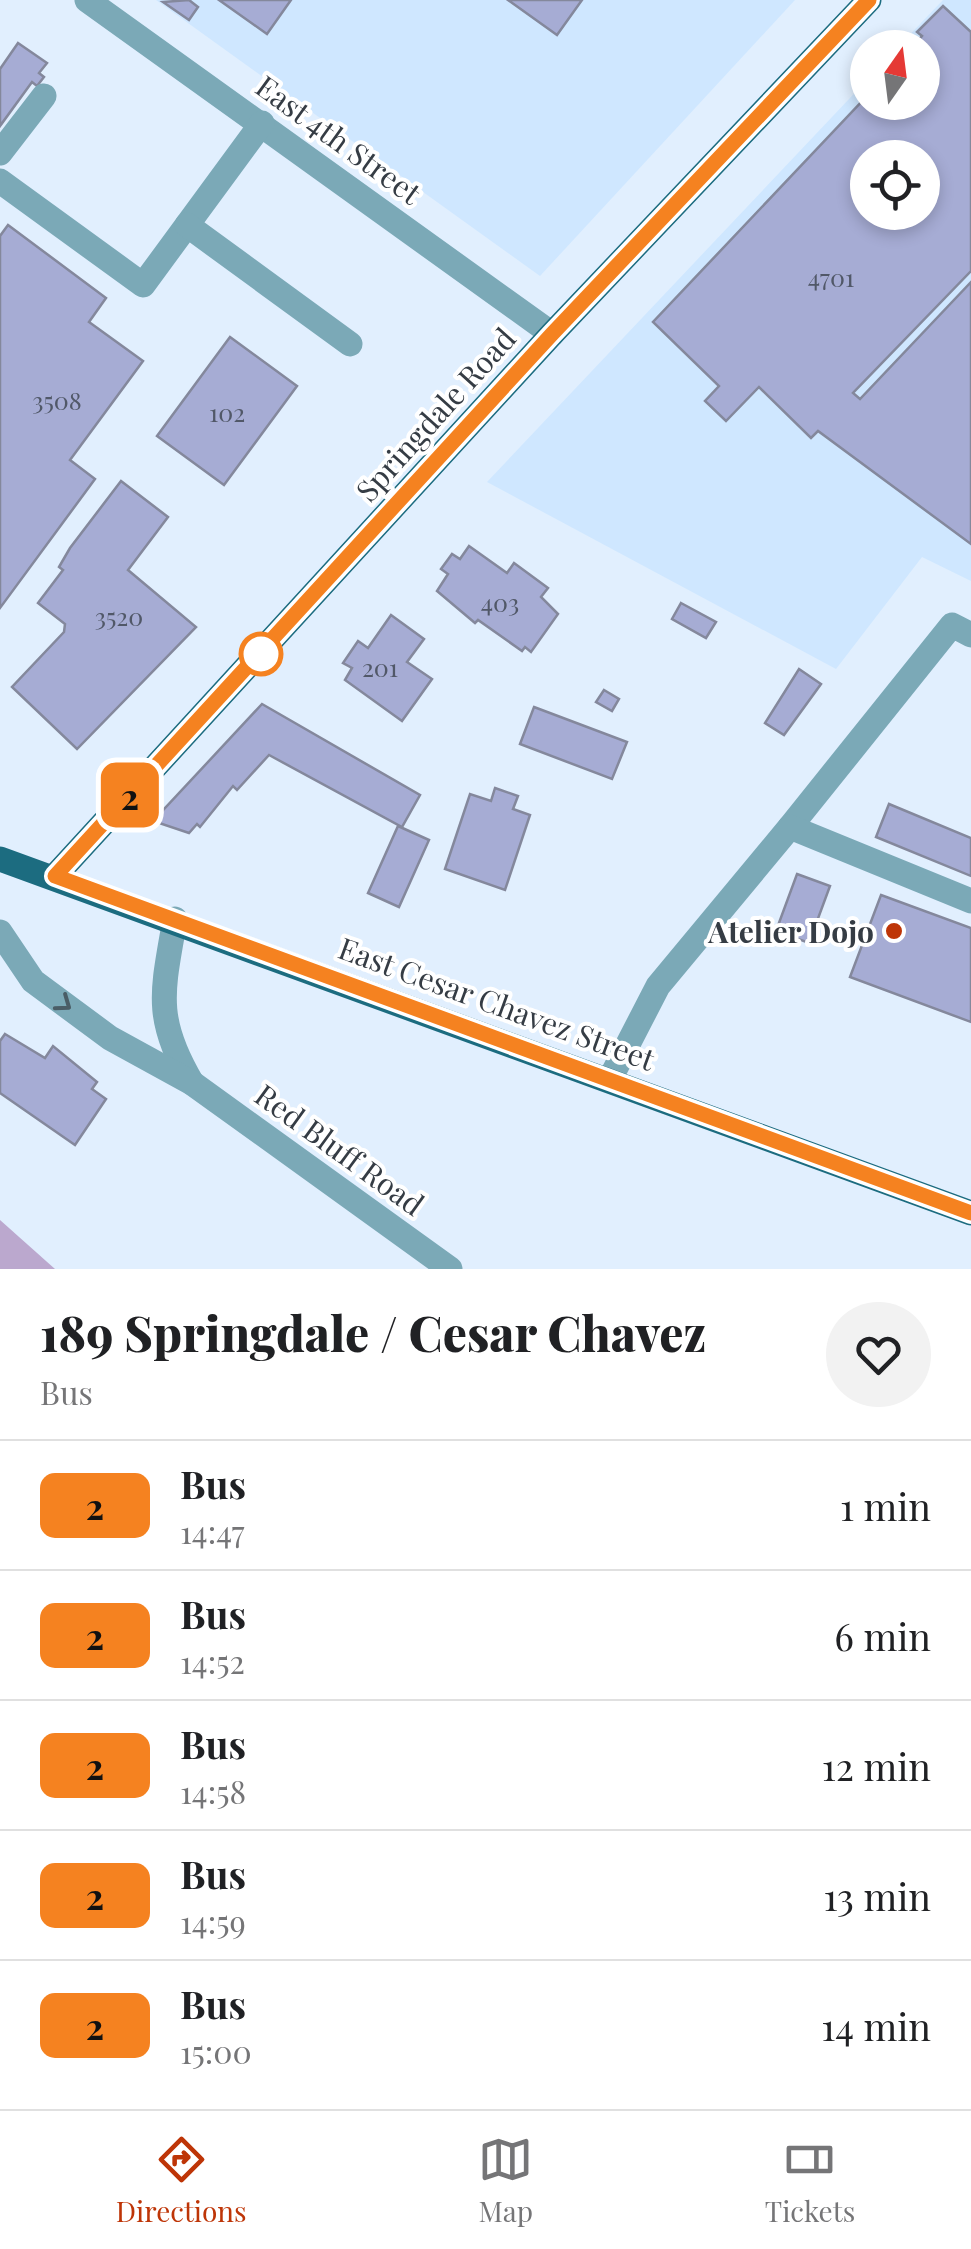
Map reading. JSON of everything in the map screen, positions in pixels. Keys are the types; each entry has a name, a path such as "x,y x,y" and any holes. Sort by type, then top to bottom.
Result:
{"main road":[{"name":"Springdale Road","path":"55,876 552,334 869,0"},
{"name":"East Cesar Chavez Street","path":"0,858 174,918 971,1213"}],"street":[{"name":"East 4th Street","path":"87,0 552,334"},
{"path":"0,153 44,96"},
{"path":"0,181 143,285 262,123"},
{"path":"187,226 350,344"},
{"path":"610,1079 658,986 952,626 971,636"},
{"path":"790,827 971,901"},
{"name":"Red Bluff Road","path":"174,918 162,1002 171,1046 192,1082"},
{"name":"Red Bluff Road","path":"0,932 33,981 110,1038 192,1082 450,1269"}],"shaded area":[{"path":"156,0 795,0 540,276"},
{"path":"943,0 971,0 971,581 922,557 836,669 487,482 850,98 850,120 940,120 940,30 914,30"},
{"path":"0,1220 55,1269 0,1269"}],"building":[{"path":"189,0 198,7 189,20 163,2"},
{"path":"219,0 291,0 267,34"},
{"path":"508,0 582,0 557,35"},
{"path":"943,6 971,32 971,271 853,393 860,399 971,282 971,544 818,431 811,438 759,387 726,421 705,401 719,386 653,322 850,114 850,120 940,120 940,30 919,30"},
{"path":"18,43 47,63 39,73 44,77 37,86 32,82 0,126 0,69"},
{"path":"8,225 106,298 89,322 143,361 70,460 95,479 0,608 0,236"},
{"path":"230,337 297,386 224,485 157,436"},
{"path":"121,481 168,517 128,570 196,627 77,749 12,687 64,632 65,624 38,603 63,570 59,567 70,548"},
{"path":"469,546 507,573 514,563 548,588 541,597 558,614 531,652 525,647 522,651 478,620 475,623 437,591 448,574 441,569 452,554 460,559"},
{"path":"681,603 716,622 706,638 672,619"},
{"path":"391,615 424,639 407,662 432,679 402,721 345,680 352,668 343,663 358,641 368,648"},
{"path":"799,669 821,684 784,735 765,723"},
{"path":"604,690 619,699 612,711 596,702"},
{"path":"262,704 420,795 402,827 269,755 237,790 233,786 200,827 197,824 189,833 153,821"},
{"path":"534,707 627,742 612,779 520,744"},
{"path":"495,788 518,796 513,809 530,815 505,890 445,869 470,794 491,801"},
{"path":"889,804 971,838 971,876 876,837"},
{"path":"398,826 429,840 399,907 368,893"},
{"path":"797,874 830,886 809,943 776,931"},
{"path":"881,895 971,928 971,1022 850,977"},
{"path":"5,1034 45,1058 53,1046 97,1082 92,1089 106,1099 75,1145 0,1093 0,1041"}],"bus line":[{"name":"2","path":"869,0 552,334 55,876 971,1213"}],"place":[{"name":"Atelier Dojo","path":"894,931"}]}
